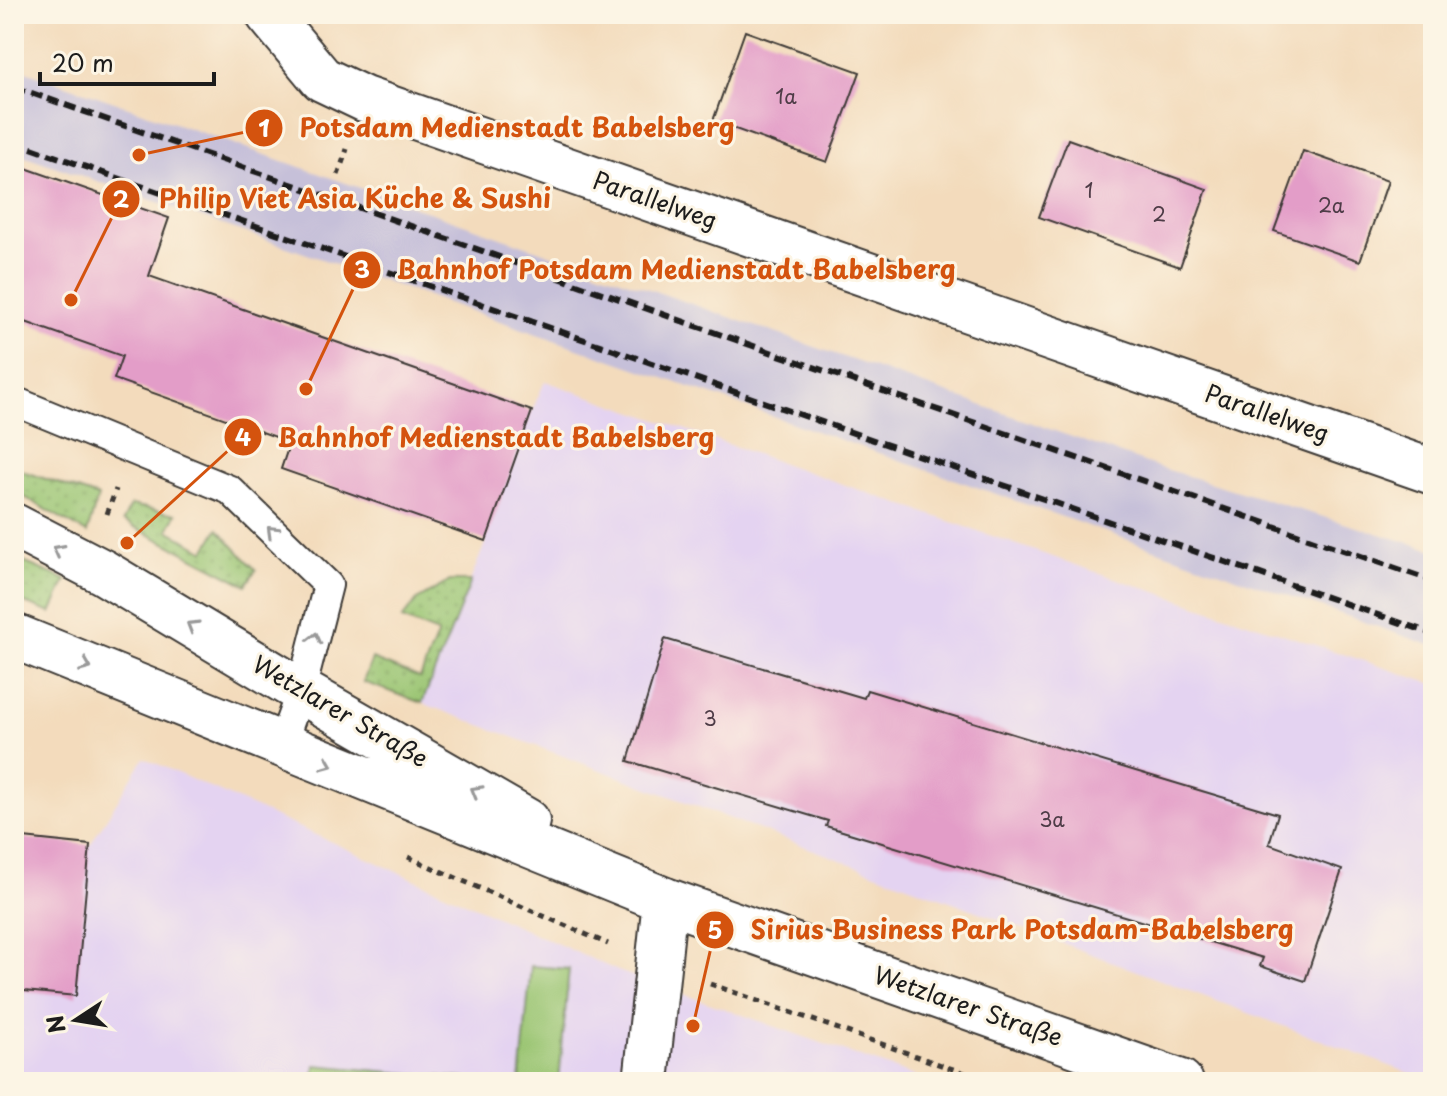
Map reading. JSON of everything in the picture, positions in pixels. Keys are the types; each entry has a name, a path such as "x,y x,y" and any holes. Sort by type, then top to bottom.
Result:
{"street":[{"name":"Parallelweg","path":"268,14 322,79 364,99 1433,472"},
{"name":"Wetzlarer Straße","path":"14,526 103,572 301,691 665,900"},
{"name":"Wetzlarer Straße","path":"14,636 665,900 1181,1082"},
{"path":"646,1082 665,900"}],"lane":[{"path":"14,401 230,490 328,585 301,691 281,746"}],"shaded area":[{"path":"14,67 1158,467 1433,550 1433,646 14,152"},
{"path":"545,381 1090,570 1433,684 1433,1082 422,703"},
{"path":"144,758 618,971 931,1082 14,1082 14,837 90,845"}],"green space":[{"path":"14,468 98,497 87,533 14,491"},
{"path":"131,505 176,514 168,530 205,551 218,529 256,570 246,585 123,521"},
{"path":"14,558 66,580 51,613 14,599"},
{"path":"450,581 471,581 422,703 363,682 372,659 420,678 438,633 402,619 417,600"},
{"path":"531,966 569,969 559,1082 520,1082"},
{"path":"315,1065 498,1082 313,1082"}],"building":[{"path":"745,31 860,72 827,162 713,121"},
{"path":"1068,139 1207,189 1180,267 1039,217"},
{"path":"1303,151 1388,181 1360,261 1274,231"},
{"path":"14,164 169,218 149,276 532,411 486,541 281,469 290,442 114,379 122,356 14,318"},
{"path":"665,639 864,698 867,690 1278,814 1269,844 1342,870 1305,981 1260,966 1263,958 826,826 828,821 628,761"},
{"path":"14,837 90,845 76,996 14,990"}],"railway":[{"path":"14,87 1433,581"},
{"path":"14,142 1433,634"}],"place":[{"name":"Potsdam Medienstadt Babelsberg","path":"139,155"},
{"name":"Philip Viet Asia Küche & Sushi","path":"71,300"},
{"name":"Bahnhof Potsdam Medienstadt Babelsberg","path":"306,389"},
{"name":"Bahnhof Medienstadt Babelsberg","path":"127,543"},
{"name":"Sirius Business Park Potsdam-Babelsberg","path":"693,1026"}]}
